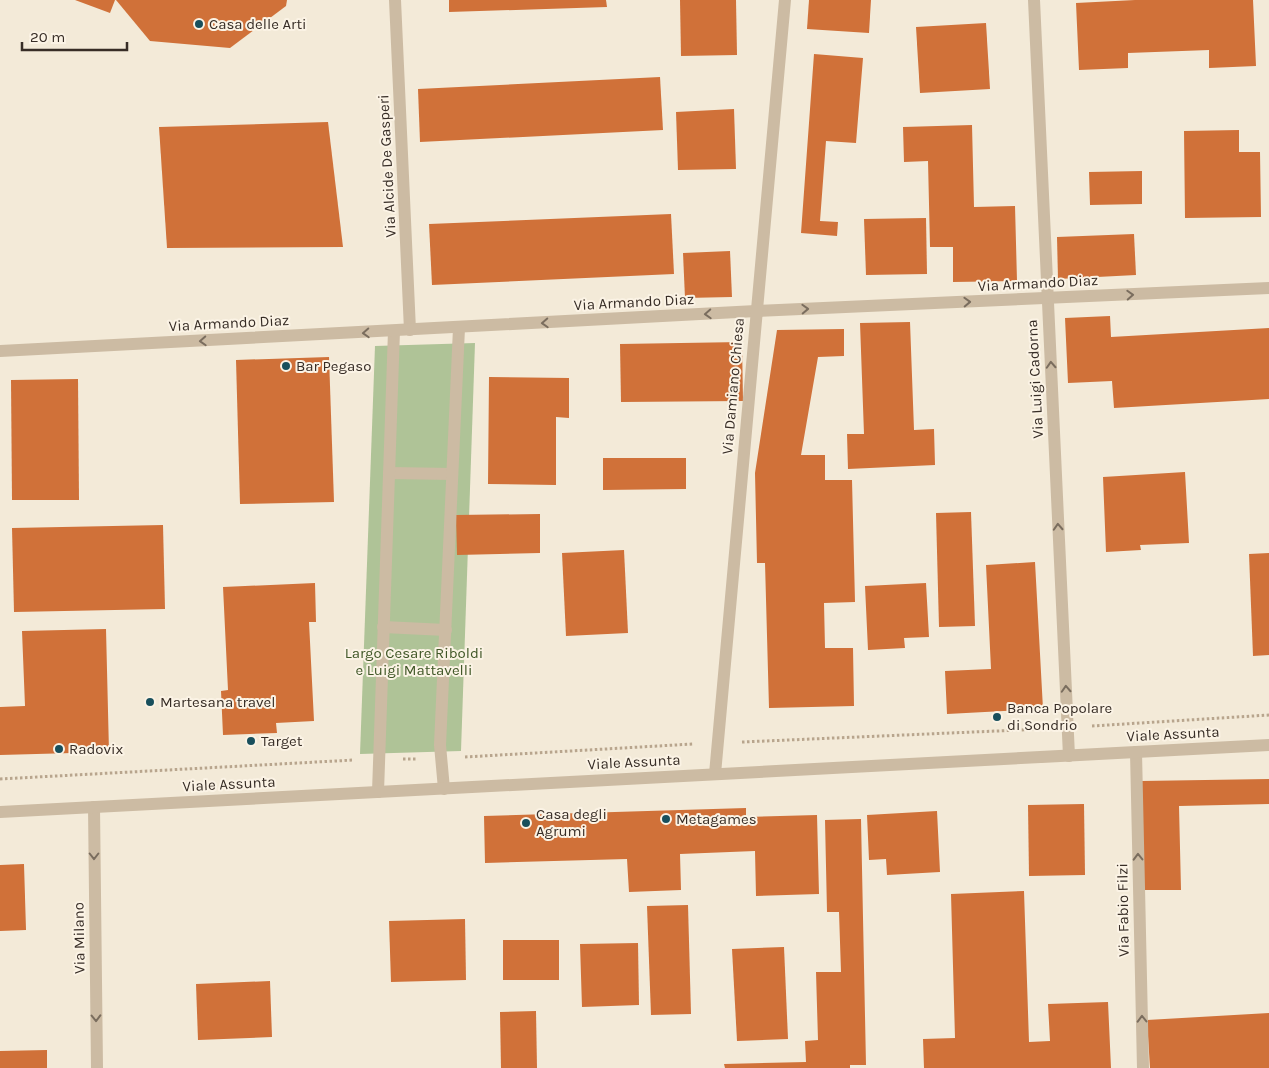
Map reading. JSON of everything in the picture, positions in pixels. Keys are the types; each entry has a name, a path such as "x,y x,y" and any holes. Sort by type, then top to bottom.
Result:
{"street":[{"name":"Via Alcide De Gasperi","path":"395,0 410,330"},
{"name":"Via Damiano Chiesa","path":"715,774 785,0"},
{"name":"Via Luigi Cadorna","path":"1034,0 1069,756"},
{"name":"Via Armando Diaz","path":"0,351 394,332 756,311 1269,288"},
{"path":"444,789 440,758 459,328"},
{"path":"378,792 394,332"},
{"path":"389,473 452,474"},
{"path":"383,627 446,630"},
{"name":"Viale Assunta","path":"0,812 1269,745"},
{"name":"Via Fabio Filzi","path":"1136,752 1143,1068"},
{"name":"Via Milano","path":"94,807 96,1068"}],"path":[{"path":"0,779 378,759 440,758 717,743 1068,728 1269,715"}],"green space":[{"name":"Largo Cesare Riboldi e Luigi Mattavelli","path":"475,343 461,751 360,754 375,346"}],"building":[{"path":"75,0 115,0 110,13"},
{"name":"Casa delle Arti","path":"116,0 287,0 286,6 230,48 150,41"},
{"path":"449,0 606,0 607,7 449,12"},
{"path":"680,0 736,0 737,55 681,56"},
{"path":"809,0 871,0 869,33 807,29"},
{"path":"1135,0 1253,0 1256,66 1209,68 1209,50 1128,53 1128,68 1079,70 1076,3"},
{"path":"986,23 990,89 920,93 916,27"},
{"path":"814,54 863,58 856,143 826,141 820,221 838,222 837,236 801,233"},
{"path":"660,77 663,130 420,142 418,89"},
{"path":"734,109 736,169 678,170 676,112"},
{"path":"328,122 343,247 167,248 159,127"},
{"path":"972,125 974,207 1015,206 1017,281 953,282 953,247 930,247 928,161 904,162 903,127"},
{"path":"1239,130 1239,152 1260,152 1261,217 1185,218 1184,131"},
{"path":"1142,171 1142,204 1090,205 1089,172"},
{"path":"671,214 674,274 432,285 429,224"},
{"path":"926,218 927,274 866,275 864,219"},
{"path":"1134,234 1136,275 1058,279 1057,237"},
{"path":"730,251 732,297 685,298 683,253"},
{"path":"1110,316 1111,337 1269,328 1269,399 1114,408 1112,381 1068,383 1065,318"},
{"path":"910,322 914,430 934,429 935,465 848,469 847,434 864,434 860,323"},
{"path":"844,329 844,356 818,357 801,455 825,455 825,480 852,480 855,602 824,603 825,648 853,648 854,706 769,708 765,563 757,563 755,473 777,330"},
{"path":"742,342 743,401 621,402 620,344"},
{"path":"329,357 334,502 240,504 236,360"},
{"path":"489,377 569,378 569,418 556,417 556,485 488,484"},
{"path":"78,379 79,500 12,500 11,380"},
{"path":"603,458 686,458 686,489 603,490"},
{"path":"1185,472 1189,543 1140,545 1141,550 1106,552 1103,477"},
{"path":"971,512 975,626 939,627 936,513"},
{"path":"540,514 540,553 457,555 456,515"},
{"path":"163,525 165,609 14,612 12,528"},
{"path":"624,550 628,633 566,636 562,553"},
{"path":"1269,553 1269,655 1253,656 1249,554"},
{"path":"1035,562 1043,709 947,714 945,671 991,669 986,565"},
{"path":"315,583 316,622 309,622 314,721 276,723 277,733 223,735 221,691 228,690 223,587"},
{"path":"926,583 929,637 904,638 905,648 868,650 865,586"},
{"path":"106,629 109,752 0,755 0,707 25,706 22,631"},
{"path":"1269,779 1269,804 1179,806 1181,890 1144,890 1141,781"},
{"path":"1084,804 1085,875 1029,876 1028,805"},
{"path":"746,808 746,817 817,815 819,894 756,896 755,851 680,854 681,890 629,892 627,859 485,863 484,816"},
{"path":"937,811 940,872 887,875 886,859 869,860 867,815"},
{"path":"861,819 866,1065 850,1065 850,1068 725,1068 724,1064 806,1062 805,1041 818,1040 816,972 841,972 839,912 827,912 825,820"},
{"path":"24,864 26,930 0,931 0,865"},
{"path":"1024,891 1029,1042 1050,1041 1048,1004 1108,1002 1111,1068 924,1068 923,1039 955,1038 951,894"},
{"path":"688,905 691,1014 651,1015 647,906"},
{"path":"465,919 466,980 391,982 389,921"},
{"path":"503,940 559,940 559,980 503,980"},
{"path":"638,943 639,1005 582,1007 580,944"},
{"path":"784,947 788,1039 737,1041 732,949"},
{"path":"270,981 272,1037 198,1040 196,984"},
{"path":"536,1011 537,1068 501,1068 500,1012"},
{"path":"1269,1013 1269,1068 1150,1068 1147,1020"},
{"path":"47,1050 47,1068 0,1068 0,1051"}],"place":[{"name":"Casa delle Arti","path":"199,24"},
{"name":"Bar Pegaso","path":"286,366"},
{"name":"Martesana travel","path":"150,702"},
{"name":"Banca Popolare di Sondrio","path":"997,717"},
{"name":"Target","path":"251,741"},
{"name":"Radovix","path":"59,749"},
{"name":"Metagames","path":"666,819"},
{"name":"Casa degli Agrumi","path":"526,823"}]}
